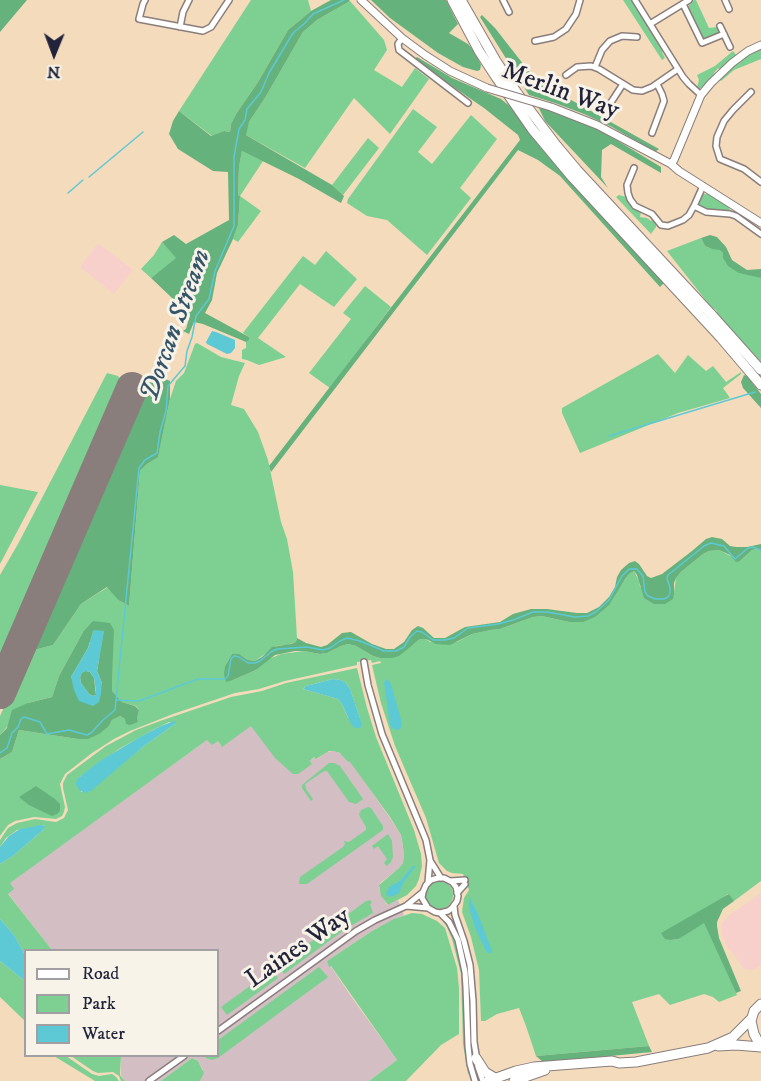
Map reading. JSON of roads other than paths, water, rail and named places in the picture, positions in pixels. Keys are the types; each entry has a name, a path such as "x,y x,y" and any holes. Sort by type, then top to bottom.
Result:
{"highway":[{"path":"452,0 479,51 532,129 572,177 721,338 761,385"},
{"path":"461,0 496,61 550,138 761,370"},
{"path":"715,1046 733,1037 751,1019 755,1009 761,1004"},
{"path":"476,1058 492,1080 527,1068 612,1061 621,1058 658,1057 715,1046 761,1047 753,1030 751,1019"},
{"path":"513,1081 565,1065"}],"street":[{"path":"145,0 140,19 203,31 208,29 229,0"},
{"path":"180,27 183,12 189,0"},
{"name":"Merlin Way","path":"361,0 402,38 450,71 487,88 551,107 597,125 671,164 760,220"},
{"path":"503,0 509,12"},
{"path":"535,41 554,37 566,29 576,15 580,0 587,0"},
{"path":"635,0 678,69 701,95"},
{"path":"650,24 689,0"},
{"path":"725,0 729,9"},
{"path":"683,4 702,44 724,34"},
{"path":"720,26 730,47"},
{"path":"595,67 602,50 610,41 635,34"},
{"path":"402,38 398,44 399,50 468,102"},
{"path":"671,164 701,95 732,63 761,45"},
{"path":"567,75 578,67 595,67 622,84 639,91 648,90 678,69"},
{"path":"608,107 622,84"},
{"path":"652,133 664,101 657,84"},
{"path":"751,92 724,121 716,146 720,159 744,169 761,182"},
{"path":"634,168 627,184 630,199 639,209 652,214 661,225 668,226 689,215 703,186"},
{"path":"694,206 706,212 736,216 761,234"},
{"path":"657,231 661,225"},
{"path":"364,662 382,734 423,833 430,860 441,878"},
{"path":"430,860 429,882 423,892 423,901 428,908 447,919 462,958 466,987 468,1053 475,1081"},
{"path":"429,882 436,878 465,882 458,893"},
{"path":"440,913 454,906 458,898 456,887 450,881"},
{"name":"Laines Way","path":"219,1030 356,931 406,906 423,892"},
{"name":"Laines Way","path":"406,906 428,908"},
{"path":"454,906 472,976 473,1036 476,1058 483,1081"},
{"path":"149,1081 183,1057"}],"water":[{"path":"212,331 235,340 235,348 231,353 227,354 207,344"},
{"path":"94,630 104,631 97,671 102,683 101,694 99,702 93,706 79,701 71,677 88,648","holes":["90,672 94,678 96,691 96,695 93,696 81,683 80,677 82,673"]},
{"path":"333,679 345,682 350,689 362,725 360,728 355,728 351,724 338,699 303,689 306,686"},
{"path":"387,679 391,684 402,723 398,730 393,729 390,725 384,682"},
{"path":"174,721 175,724 144,746 91,791 85,793 79,790 76,784 77,779 100,761 140,737"},
{"path":"45,826 43,830 0,864 0,847 9,836 20,829"},
{"path":"413,866 416,866 403,883 399,893 388,896 386,894 389,887 400,881"},
{"path":"469,896 478,914 491,953 486,951 475,928 469,908"},
{"path":"0,919 14,935 24,953 24,980 0,961"}],"waterway":[{"name":"Dorcan Stream","path":"0,753 7,748 12,733 24,717 40,722 47,734 69,730 87,735 115,710 139,468 145,460 157,453 166,411 168,386 185,366 196,316 209,299 215,271 234,226 234,157 239,129 245,120 247,109 261,92 269,73 293,33 313,14 344,0"},
{"path":"89,177 143,132"},
{"path":"68,193 83,180"},
{"path":"609,436 755,392"},
{"path":"117,700 139,701 198,679 225,679 234,656 248,663 255,663 277,649 307,647 323,650 347,638 384,651 396,651 404,647 417,631 433,640 445,640 454,638 468,628 498,624 533,612 575,617 588,616 609,600 622,576 629,569 637,569 643,576 645,592 648,596 664,599 670,593 668,575 704,546 711,543 724,546 735,559 748,548 761,550"}]}
